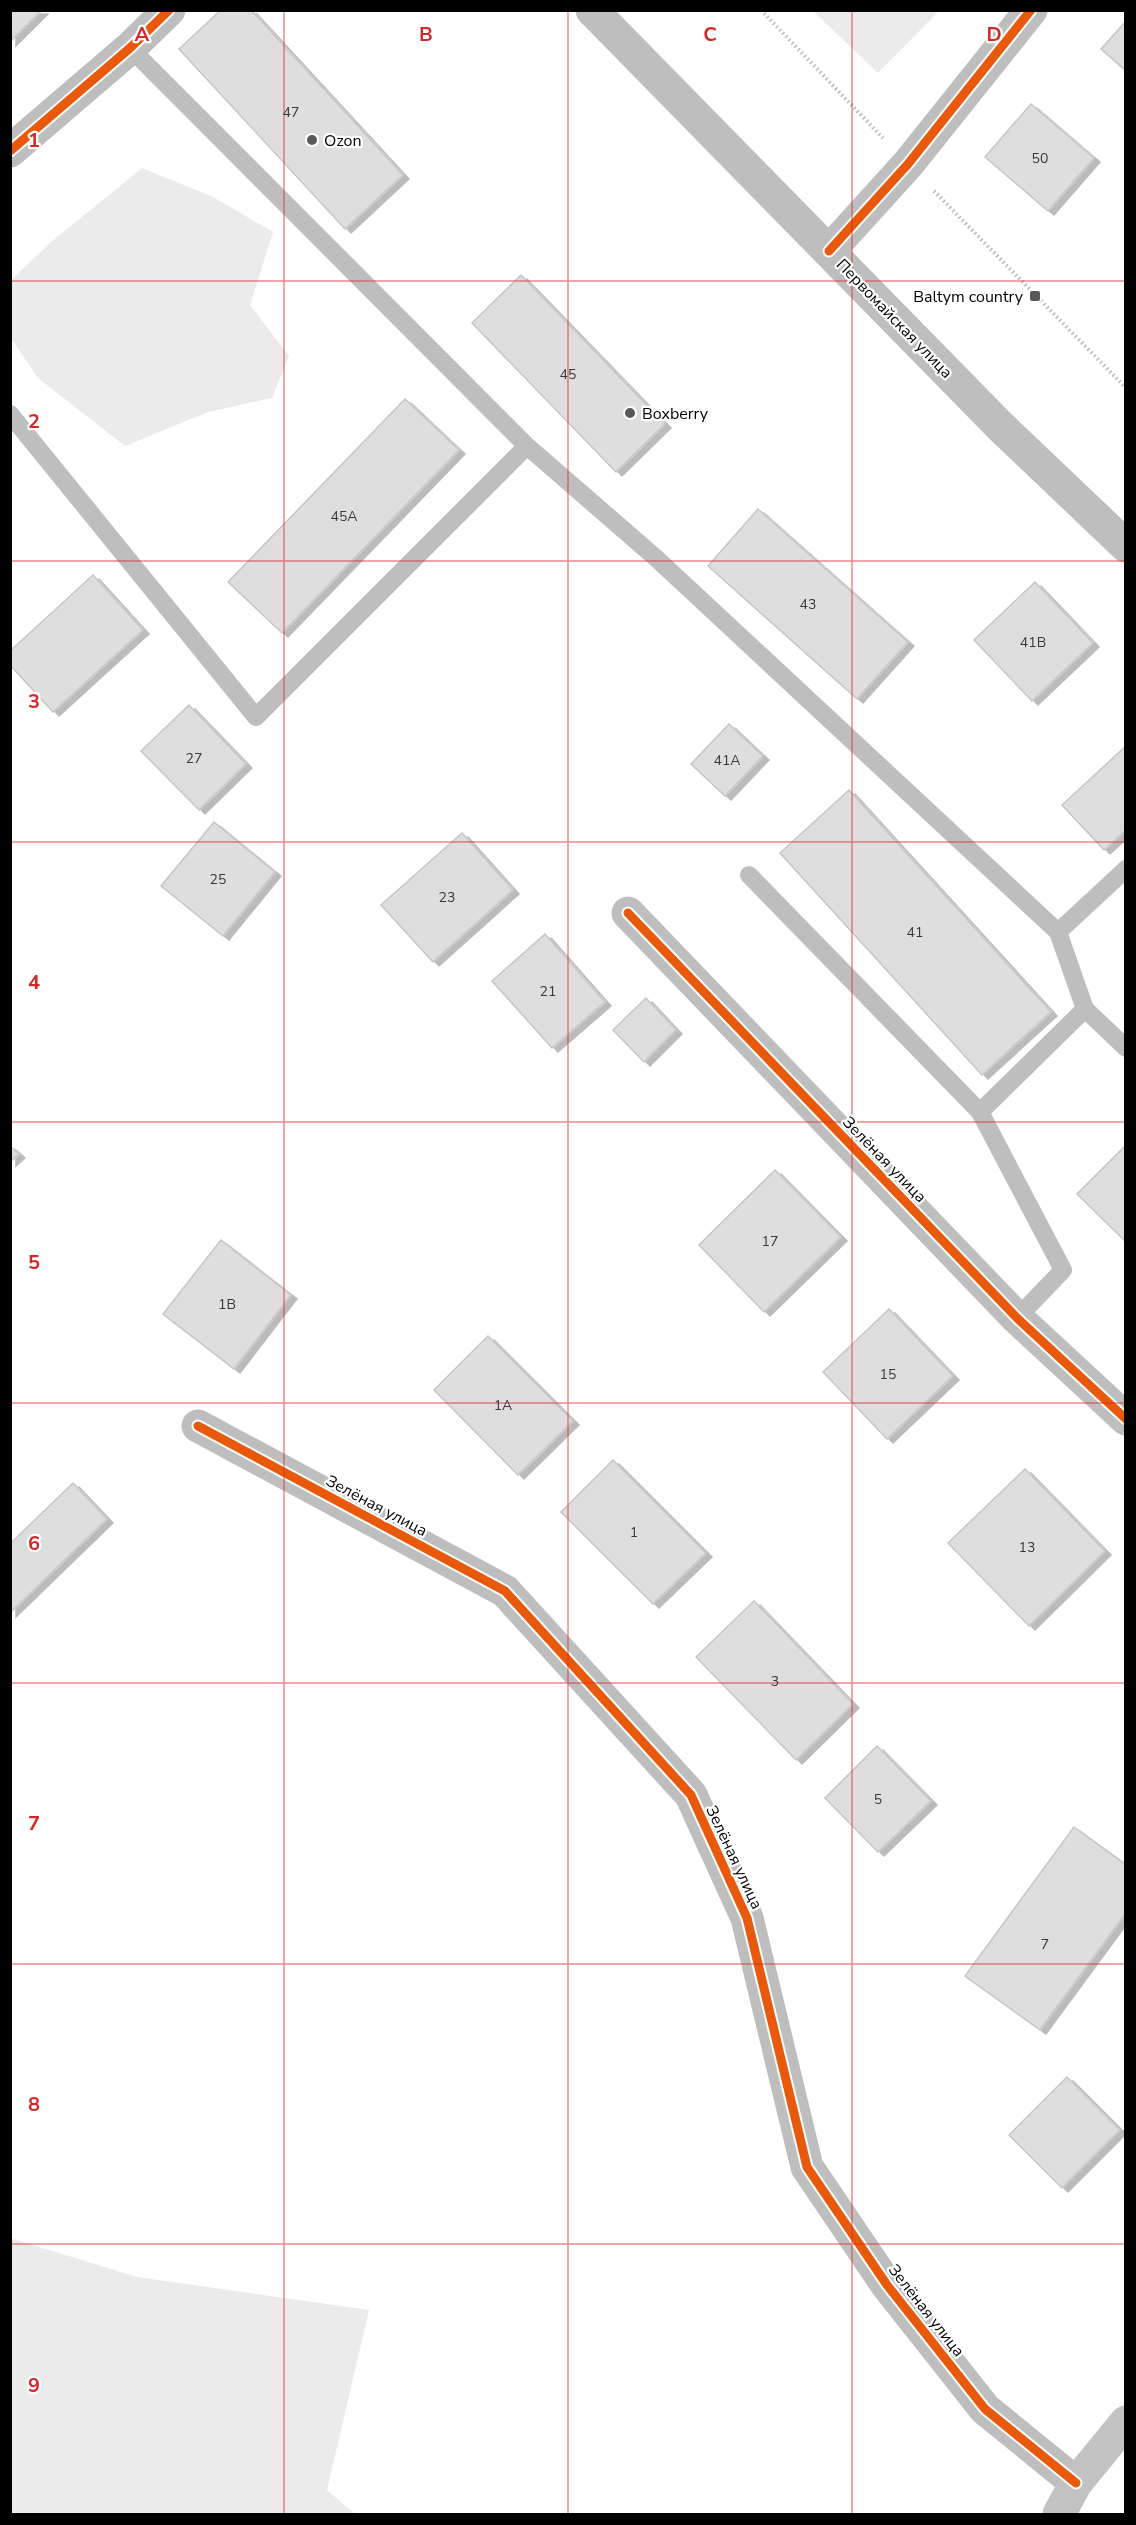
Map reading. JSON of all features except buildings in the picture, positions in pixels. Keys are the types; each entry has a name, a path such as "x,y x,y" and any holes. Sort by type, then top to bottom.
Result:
{"main road":[{"path":"1059,2514 1077,2483 1125,2422"}],"street":[{"path":"10,151 130,48 170,10"},
{"name":"Первомайская улица","path":"592,10 1000,426 1125,546"},
{"path":"829,251 908,164 1031,10"},
{"name":"Зелёная улица","path":"628,914 1017,1318 1125,1419"},
{"name":"Зелёная улица","path":"198,1426 505,1591 691,1796 747,1918 807,2168 887,2285 985,2409 1077,2483"}],"lane":[{"path":"130,48 528,446 656,558 1058,932 1085,1009 1125,1048"},
{"path":"10,414 256,717 528,446"},
{"path":"1058,932 1125,869"},
{"path":"748,875 980,1112 1063,1270 1017,1318"},
{"path":"980,1112 1085,1009"}],"path":[{"path":"761,10 1125,388"}],"shaded area":[{"path":"813,11 939,11 878,73"},
{"path":"142,168 213,197 273,232 250,305 289,356 272,398 208,412 125,446 38,378 11,338 11,280 50,243"},
{"path":"10,2238 137,2277 369,2310 327,2490 355,2514 11,2514"}],"cycle path":[{"path":"10,151 130,48 169,10"},
{"path":"829,251 908,164 1031,10"},
{"path":"628,913 1017,1318 1126,1419"},
{"path":"198,1426 505,1591 691,1795 747,1918 807,2167 887,2285 985,2409 1076,2483"}],"place":[{"name":"Ozon","path":"312,140"},
{"name":"Baltym country","path":"1035,296"},
{"name":"Boxberry","path":"630,413"}]}
